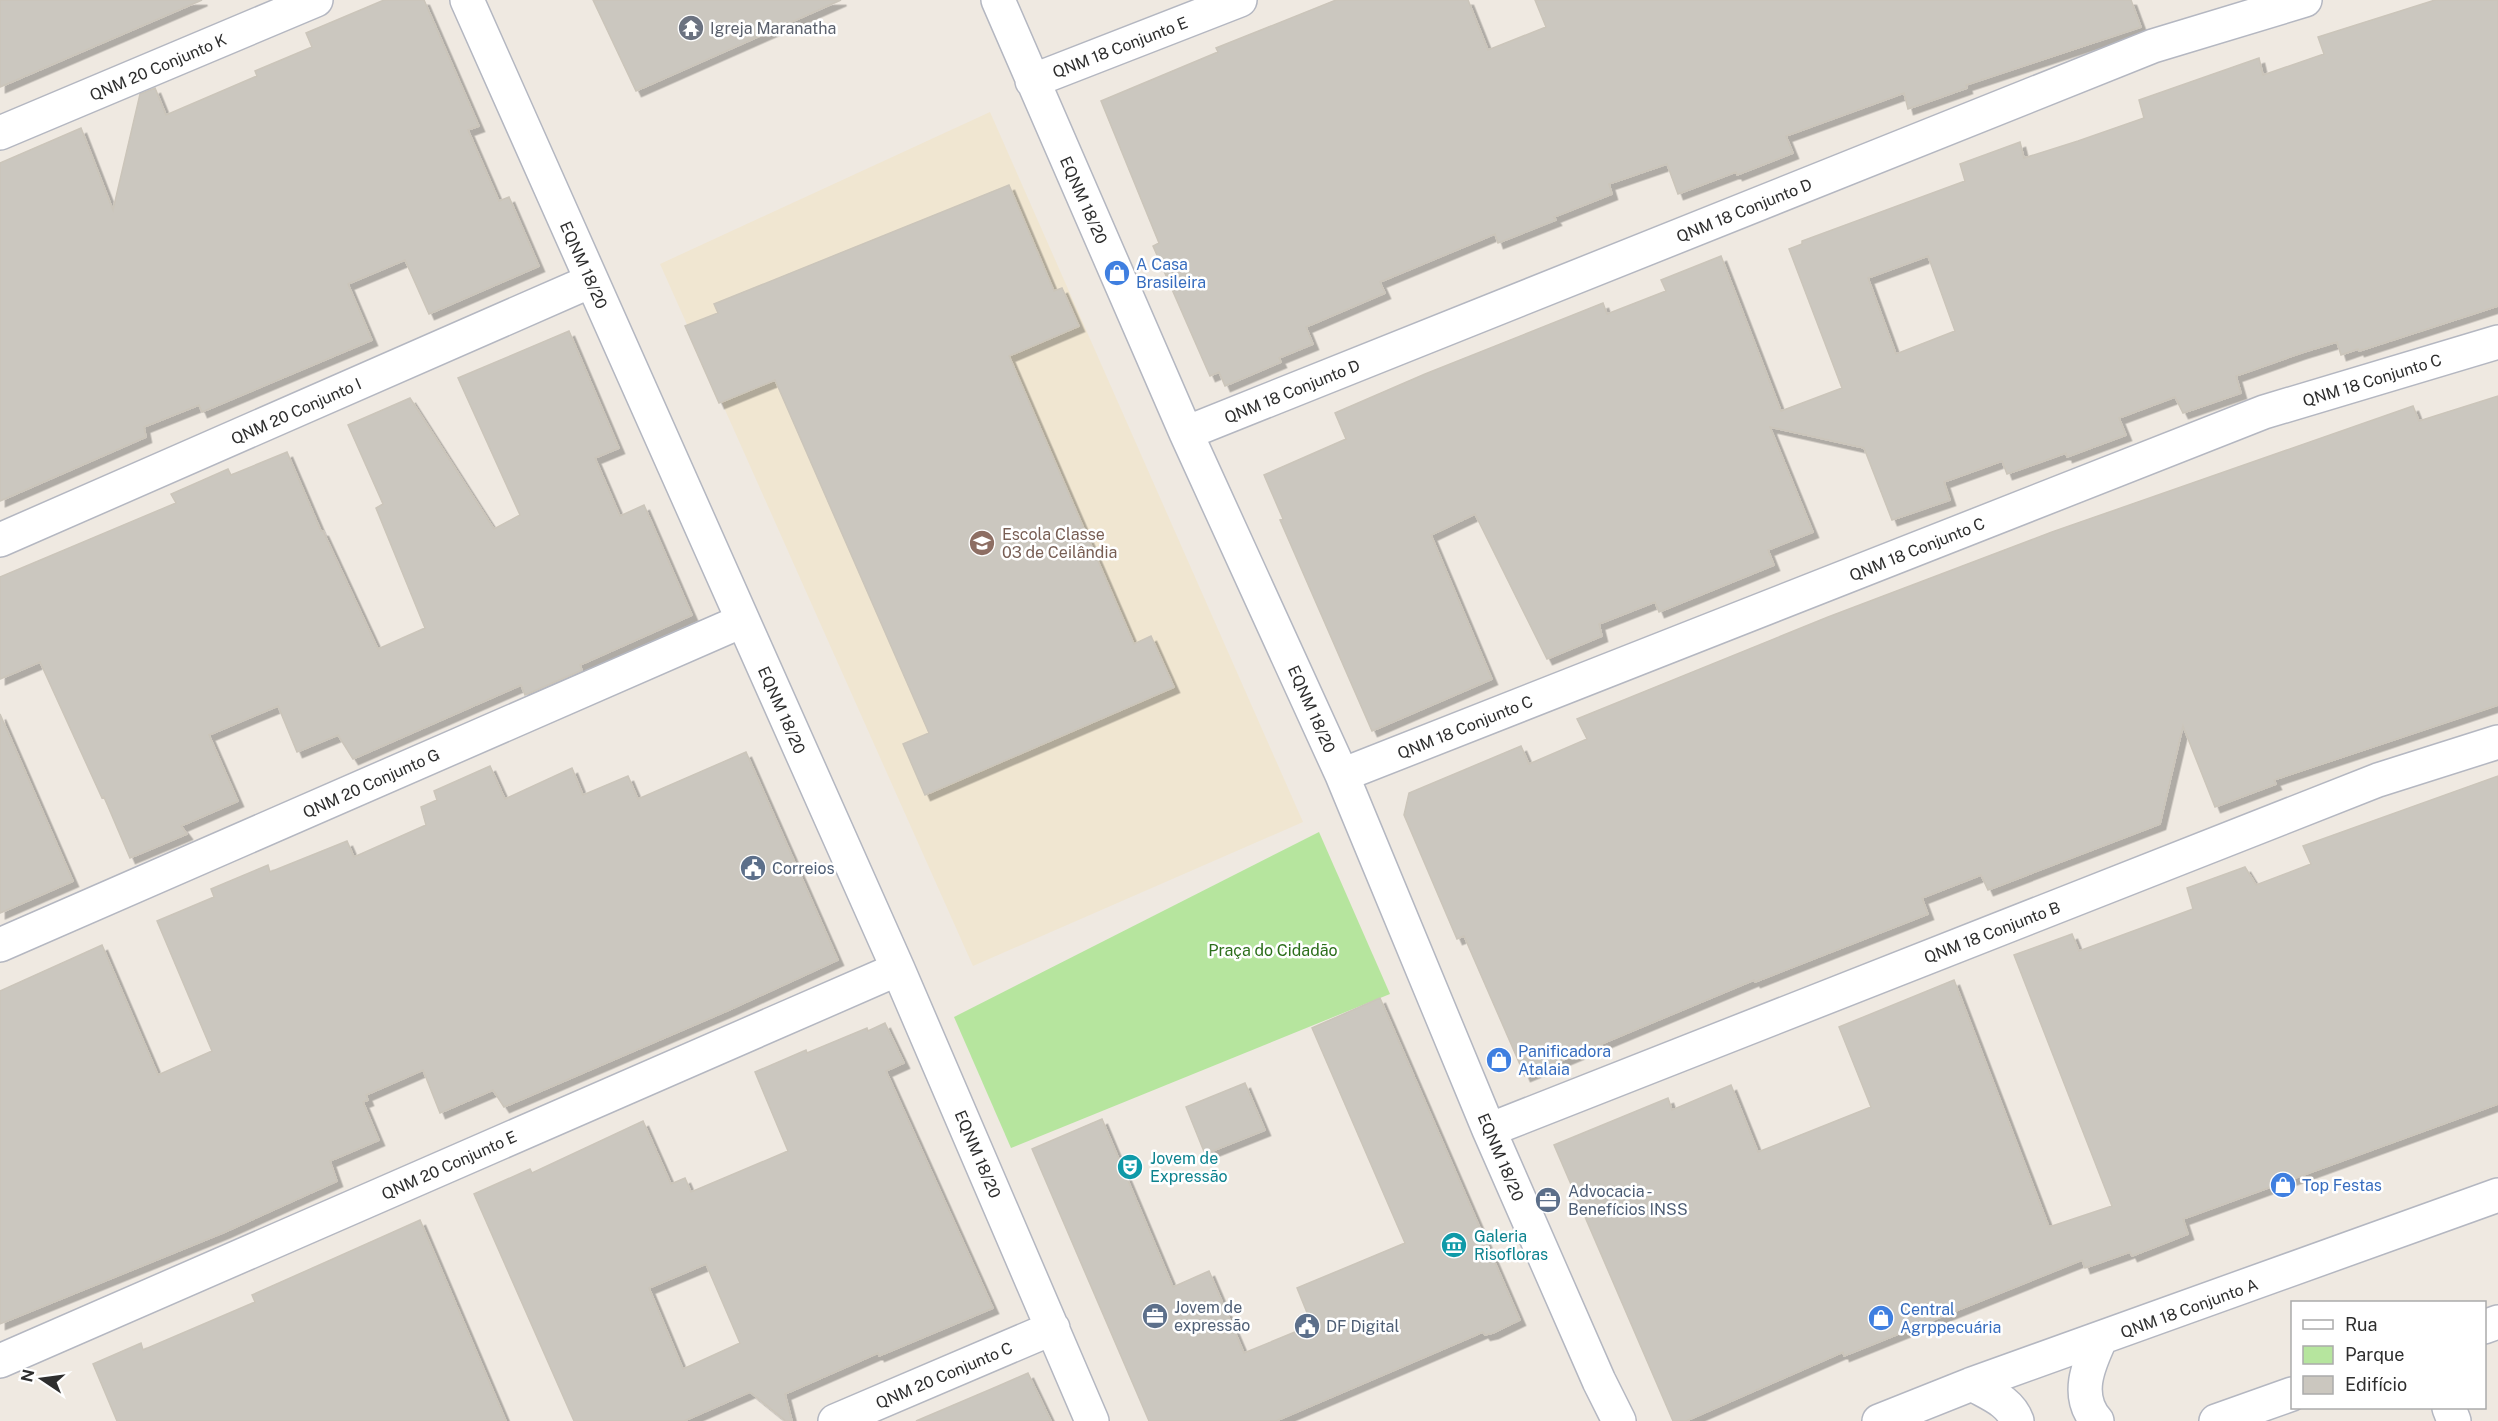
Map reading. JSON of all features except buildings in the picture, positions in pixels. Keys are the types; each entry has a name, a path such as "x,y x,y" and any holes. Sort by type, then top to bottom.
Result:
{"street":[{"name":"QNM 20 Conjunto K","path":"0,133 316,0"},
{"name":"EQNM 18/20","path":"467,0 898,969 1092,1421"},
{"name":"EQNM 18/20","path":"998,0 1186,434 1342,775 1489,1130 1599,1381 1619,1421"},
{"name":"QNM 18 Conjunto E","path":"1032,81 1240,0"},
{"name":"QNM 18 Conjunto D","path":"1186,434 2153,46 2305,0"},
{"name":"QNM 20 Conjunto I","path":"0,540 591,281"},
{"name":"QNM 18 Conjunto C","path":"1342,775 2264,412 2498,342"},
{"name":"QNM 20 Conjunto G","path":"0,945 742,621"},
{"name":"QNM 18 Conjunto B","path":"1489,1130 2378,780 2498,742"},
{"name":"QNM 20 Conjunto E","path":"0,1361 898,969"},
{"name":"QNM 18 Conjunto A","path":"1880,1421 1972,1384 2498,1196"},
{"name":"QNM 20 Conjunto C","path":"835,1421 1053,1328"},
{"path":"2097,1421 2091,1415 2084,1394 2086,1370 2100,1340"},
{"path":"1972,1384 2007,1405 2017,1421"},
{"path":"2216,1421 2291,1394"}],"shaded area":[{"name":"Escola Classe 03 de Ceilândia","path":"990,112 1303,822 973,966 660,264"}],"green space":[{"name":"Praça do Cidadão","path":"1319,832 1390,994 1011,1148 954,1017"}],"place":[{"name":"Igreja Maranatha","path":"691,28"},
{"name":"A Casa Brasileira","path":"1117,273"},
{"name":"Escola Classe 03 de Ceilândia","path":"982,543"},
{"name":"Correios","path":"753,868"},
{"name":"Panificadora Atalaia","path":"1499,1060"},
{"name":"Jovem de Expressão","path":"1130,1167"},
{"name":"Top Festas","path":"2283,1185"},
{"name":"Advocacia - Benefícios INSS","path":"1548,1200"},
{"name":"Galeria Risofloras","path":"1454,1245"},
{"name":"Jovem de expressão","path":"1155,1316"},
{"name":"Central Agrppecuária","path":"1881,1318"},
{"name":"DF Digital","path":"1307,1326"}]}
